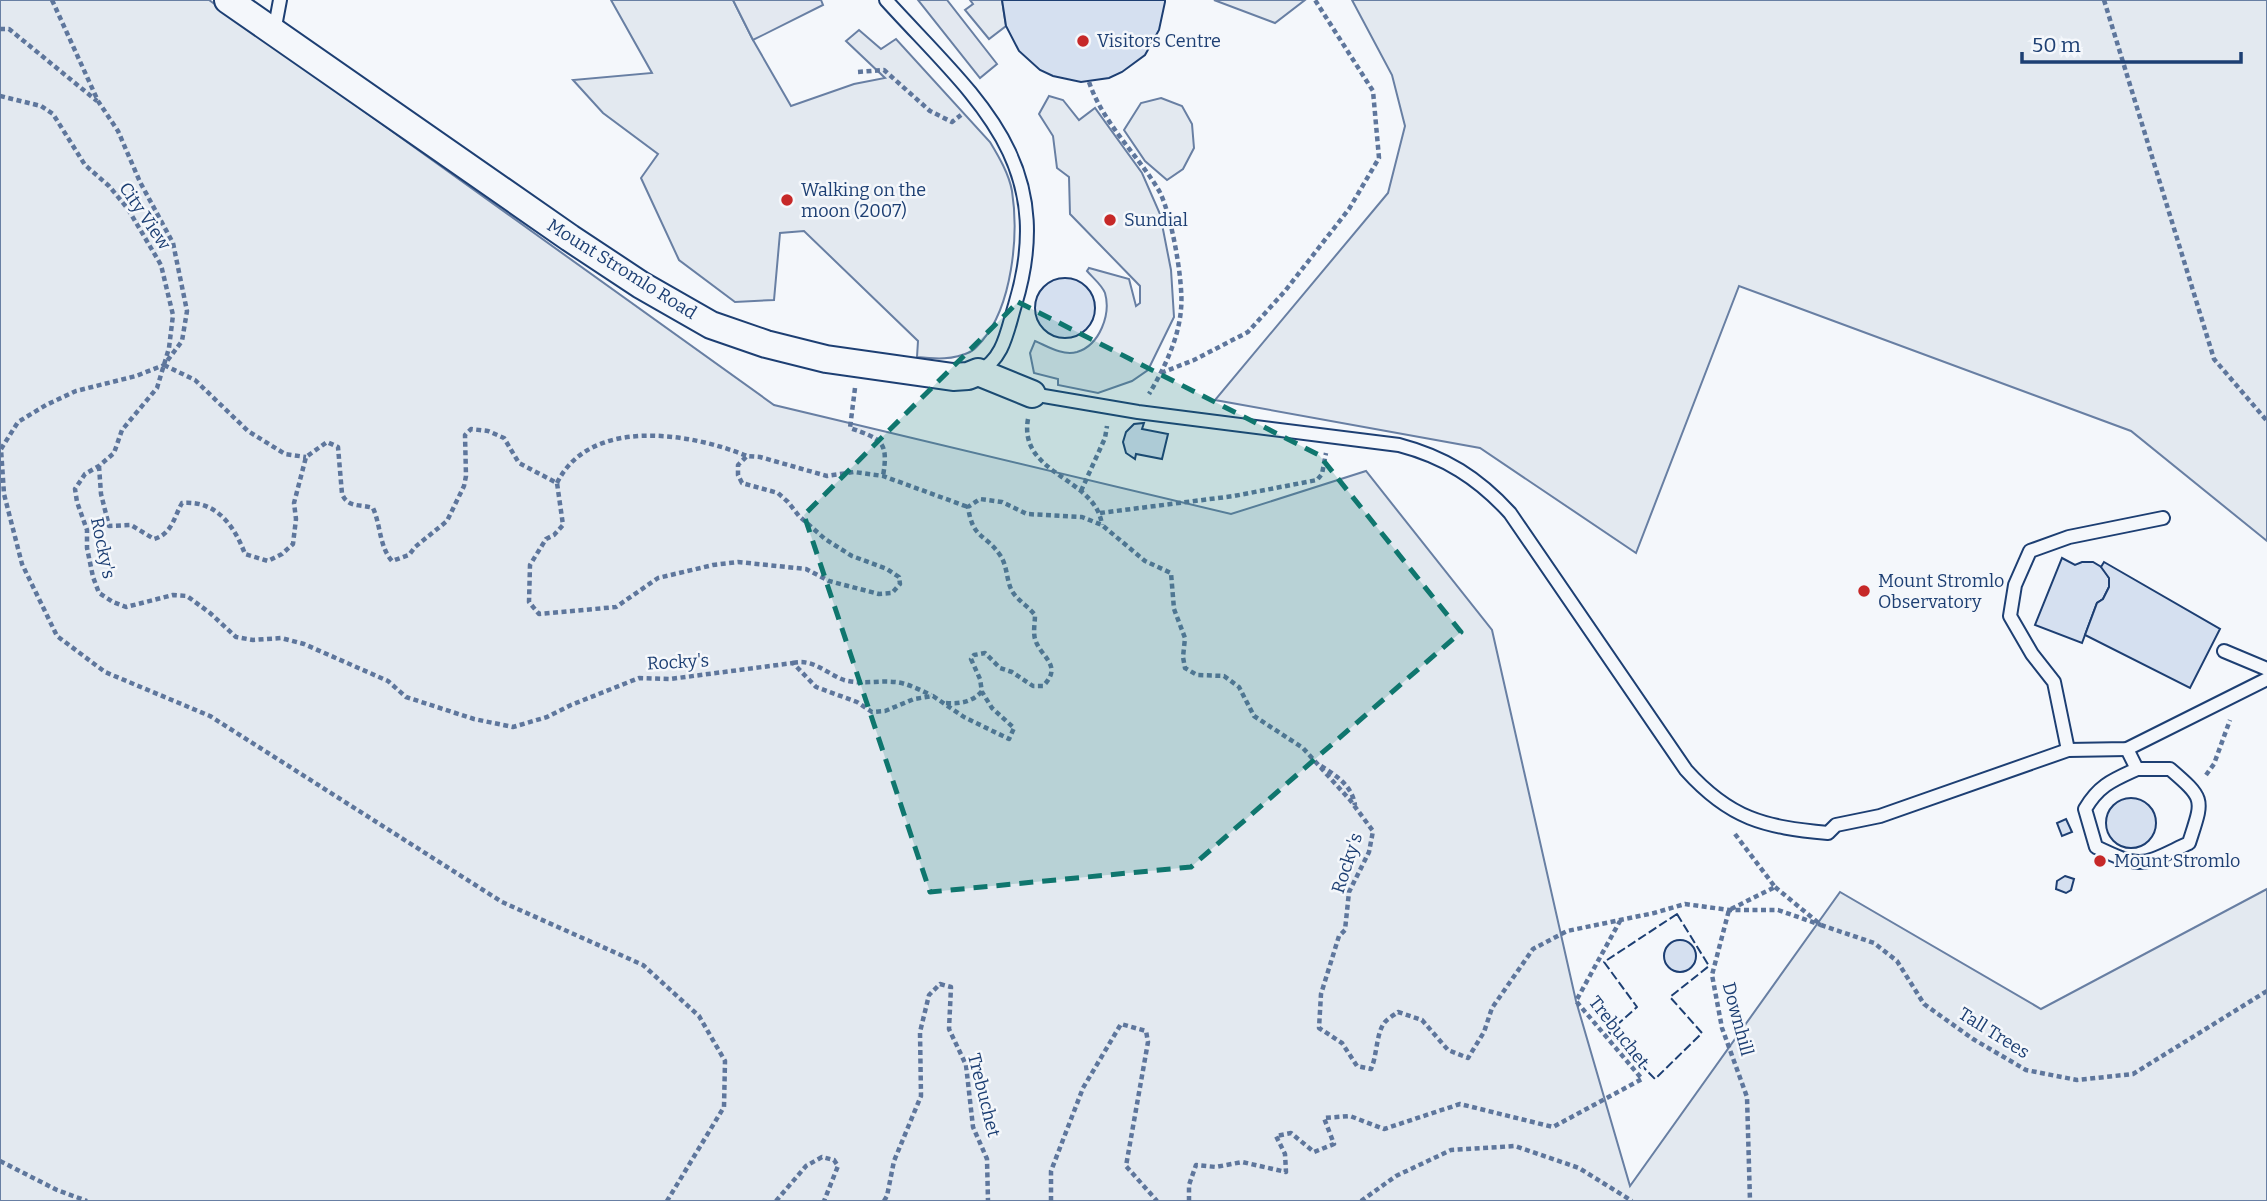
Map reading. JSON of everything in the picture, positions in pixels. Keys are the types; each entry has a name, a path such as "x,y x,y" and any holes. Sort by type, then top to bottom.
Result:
{"street":[{"name":"Mount Stromlo Road","path":"228,0 641,285 711,325 766,344 859,365 954,377 978,372"},
{"path":"978,372 1032,394"}],"lane":[{"path":"274,32 279,0"},
{"path":"886,0 978,101 1015,160 1022,183 1026,209 1026,241 1018,295 1001,351 989,366 978,372"},
{"path":"1032,394 1138,412 1399,445 1425,452 1472,476 1510,513 1686,770 1703,789 1722,804 1767,825 1828,832 1836,825 1880,816 2068,750 2127,749 2267,680"},
{"path":"2068,750 2054,682 2032,654 2010,616 2015,585 2030,551 2069,537 2164,518"},
{"path":"2224,650 2267,669"},
{"path":"2127,749 2137,769"},
{"path":"2137,769 2170,769 2195,790 2200,809 2189,843 2147,863 2129,863 2095,847 2085,809 2094,793 2137,769"}],"path":[{"path":"51,0 98,101 118,131 140,182 173,243 187,311 182,341 164,365 136,376 76,391 46,405 18,422 2,449 4,494 22,564 57,636 105,672 210,716 502,902 643,965 699,1016 726,1061 724,1107 667,1201"},
{"path":"1161,373 1194,360 1248,332 1285,291 1349,209 1379,158 1373,91 1315,0"},
{"path":"2105,0 2214,359 2267,421"},
{"path":"0,29 9,29 98,101"},
{"path":"858,72 884,70 930,111 952,122 978,101"},
{"path":"1089,82 1107,119 1161,192 1169,215 1182,308 1161,373 1138,412"},
{"name":"City View","path":"0,96 41,106 53,114 85,164 109,186 128,209 161,265 173,314 164,365"},
{"path":"164,365 195,380 248,431 285,454 306,457"},
{"name":"Rocky's","path":"164,365 157,388 121,430 114,453 85,474 75,489 87,530 87,548 99,593 126,607 173,595 187,596 236,637 253,640 281,638 304,643 388,681 406,697 461,716 513,727 547,717 639,678 670,679 793,663"},
{"path":"859,365 850,428 883,444 887,456 883,477"},
{"path":"1032,394 1026,433 1037,458 1081,491 1100,513 1102,525"},
{"path":"1081,491 1105,438 1111,408"},
{"path":"99,466 101,494 109,526 131,525 154,539 164,536 182,503 207,505 229,522 239,537 245,554 268,561 293,544 295,503 306,457 327,442 338,447 342,494 345,500 352,505 362,504 373,508 381,530 384,552 392,561 409,555 447,521 464,486 465,435 471,429 488,430 504,438 519,463 557,484"},
{"path":"747,456 738,465 738,475 742,483 778,494 825,539 852,556 887,569 899,577 900,584 892,593 879,594 829,581 806,569 738,562 658,578 616,607 539,614 529,602 529,571 541,546 563,526 557,484 560,477 585,452 640,435 699,440 747,456 760,457 827,476 855,472 883,477 968,507 971,523 1000,554 1013,592 1035,615 1035,641 1049,662 1052,671 1050,678 1043,686 1033,686 1012,672 1000,668 985,653 975,654 971,659 981,679 982,690 992,708 1014,728 1009,739 964,717 933,696 896,682 856,683 841,679 816,665 800,661 793,663 816,687 857,702 872,712 885,711 914,699 933,696"},
{"path":"1100,513 1234,496 1317,480 1325,465 1328,436"},
{"name":"Rocky's","path":"968,507 980,499 1002,502 1027,514 1082,517 1102,525 1145,561 1171,573 1174,609 1185,638 1185,668 1197,675 1224,676 1239,687 1254,716 1303,748 1373,831 1369,852 1349,892 1345,930 1339,936 1321,993 1320,1028 1342,1044 1357,1066 1371,1069 1377,1056 1378,1039 1384,1023 1398,1012 1422,1020 1448,1050 1468,1058 1484,1032 1492,1008 1533,949 1567,931 1685,904 1729,910 1778,910 1821,925"},
{"path":"945,703 957,704 970,700 982,690"},
{"path":"2195,790 2214,764 2232,717 2231,698"},
{"path":"1317,764 1342,781 1353,795 1356,808"},
{"path":"1722,804 1736,835 1775,887 1729,910"},
{"name":"Tall Trees","path":"1775,887 1821,925 1874,943 1897,961 1924,1004 1973,1039 2026,1070 2077,1080 2133,1074 2267,991"},
{"name":"Downhill","path":"1729,910 1712,975 1722,1028 1747,1097 1750,1201"},
{"name":"Trebuchet","path":"1189,1201 1189,1185 1196,1165 1216,1167 1242,1162 1286,1172 1285,1154 1276,1136 1291,1133 1314,1152 1334,1144 1324,1118 1350,1116 1384,1129 1460,1104 1553,1127 1642,1079 1576,1001 1620,920"},
{"name":"Trebuchet","path":"884,1201 894,1161 921,1096 920,1032 929,995 940,984 951,987 950,1029 966,1065 974,1127 987,1160 988,1201"},
{"path":"1051,1201 1051,1171 1078,1100 1121,1024 1146,1031 1148,1042 1126,1166 1157,1201"},
{"path":"1361,1201 1396,1176 1451,1150 1515,1146 1579,1168 1632,1201"},
{"path":"776,1201 806,1166 822,1157 834,1160 838,1166 824,1201"},
{"path":"0,1161 57,1190 87,1201"}],"highlighted area":[{"path":"1018,302 1319,455 1461,632 1191,867 930,892 804,515"}],"shaded area":[{"path":"0,0 209,0 774,405 1231,514 1366,471 1492,630 1576,1001 1630,1186 1840,892 2041,1009 2267,889 2267,1201 0,1201"},
{"path":"611,0 733,0 791,106 854,84 885,78 846,41 859,30 881,49 896,39 990,142 1011,185 1014,229 1011,270 1000,309 982,341 964,355 951,358 917,357 918,341 804,231 780,233 774,300 735,302 679,260 641,178 658,154 603,113 573,80 652,73"},
{"path":"733,0 821,0 823,5 753,40"},
{"path":"918,0 947,0 997,64 980,78"},
{"path":"970,0 1002,0 1006,26 989,39 965,10 973,4"},
{"path":"1214,0 1305,0 1275,23"},
{"path":"1352,0 2267,0 2267,541 2131,431 1739,286 1636,553 1480,448 1215,400 1388,193 1405,126 1392,75"},
{"path":"1049,96 1063,100 1079,120 1095,108 1142,173 1160,214 1171,270 1174,317 1148,370 1132,381 1098,393 1058,385 1058,379 1034,373 1030,353 1035,341 1060,352 1077,352 1098,336 1105,319 1105,293 1087,271 1089,268 1129,279 1136,306 1140,303 1140,286 1070,214 1069,177 1057,168 1053,136 1039,114"},
{"path":"1161,98 1182,106 1192,124 1194,148 1183,169 1167,180 1145,161 1124,130 1141,103"}],"building":[{"name":"Visitors Centre","path":"1002,0 1165,2 1159,30 1145,55 1109,78 1081,82 1053,76 1040,70 1019,51 1006,26"},
{"path":"1065,278 1077,280 1090,291 1095,308 1093,320 1082,333 1065,338 1053,336 1040,325 1035,308 1037,296 1048,283"},
{"path":"1144,423 1142,429 1168,434 1162,459 1136,454 1135,459 1126,453 1123,442 1126,432 1134,424"},
{"path":"2062,558 2075,565 2093,562 2103,568 2109,578 2109,587 2103,599 2097,603 2082,643 2035,625"},
{"path":"2104,562 2220,629 2190,688 2085,635 2097,603 2103,599 2109,587 2109,578 2101,567"},
{"path":"2131,798 2149,805 2156,823 2149,841 2131,848 2113,841 2106,823 2113,805"},
{"path":"2066,819 2072,832 2062,836 2057,823"},
{"path":"2065,876 2074,879 2071,890 2066,893 2056,889 2057,881"},
{"path":"1680,940 1691,945 1696,956 1691,967 1680,972 1669,967 1664,956 1669,945"}],"fence":[{"path":"1677,914 1709,966 1670,997 1702,1033 1655,1079 1609,1032 1637,1007 1604,962 1677,914"}],"place":[{"name":"Visitors Centre","path":"1083,41"},
{"name":"Walking on the moon (2007)","path":"787,200"},
{"name":"Sundial","path":"1110,220"},
{"name":"Mount Stromlo Observatory","path":"1864,591"},
{"name":"Mount Stromlo","path":"2100,861"}]}
